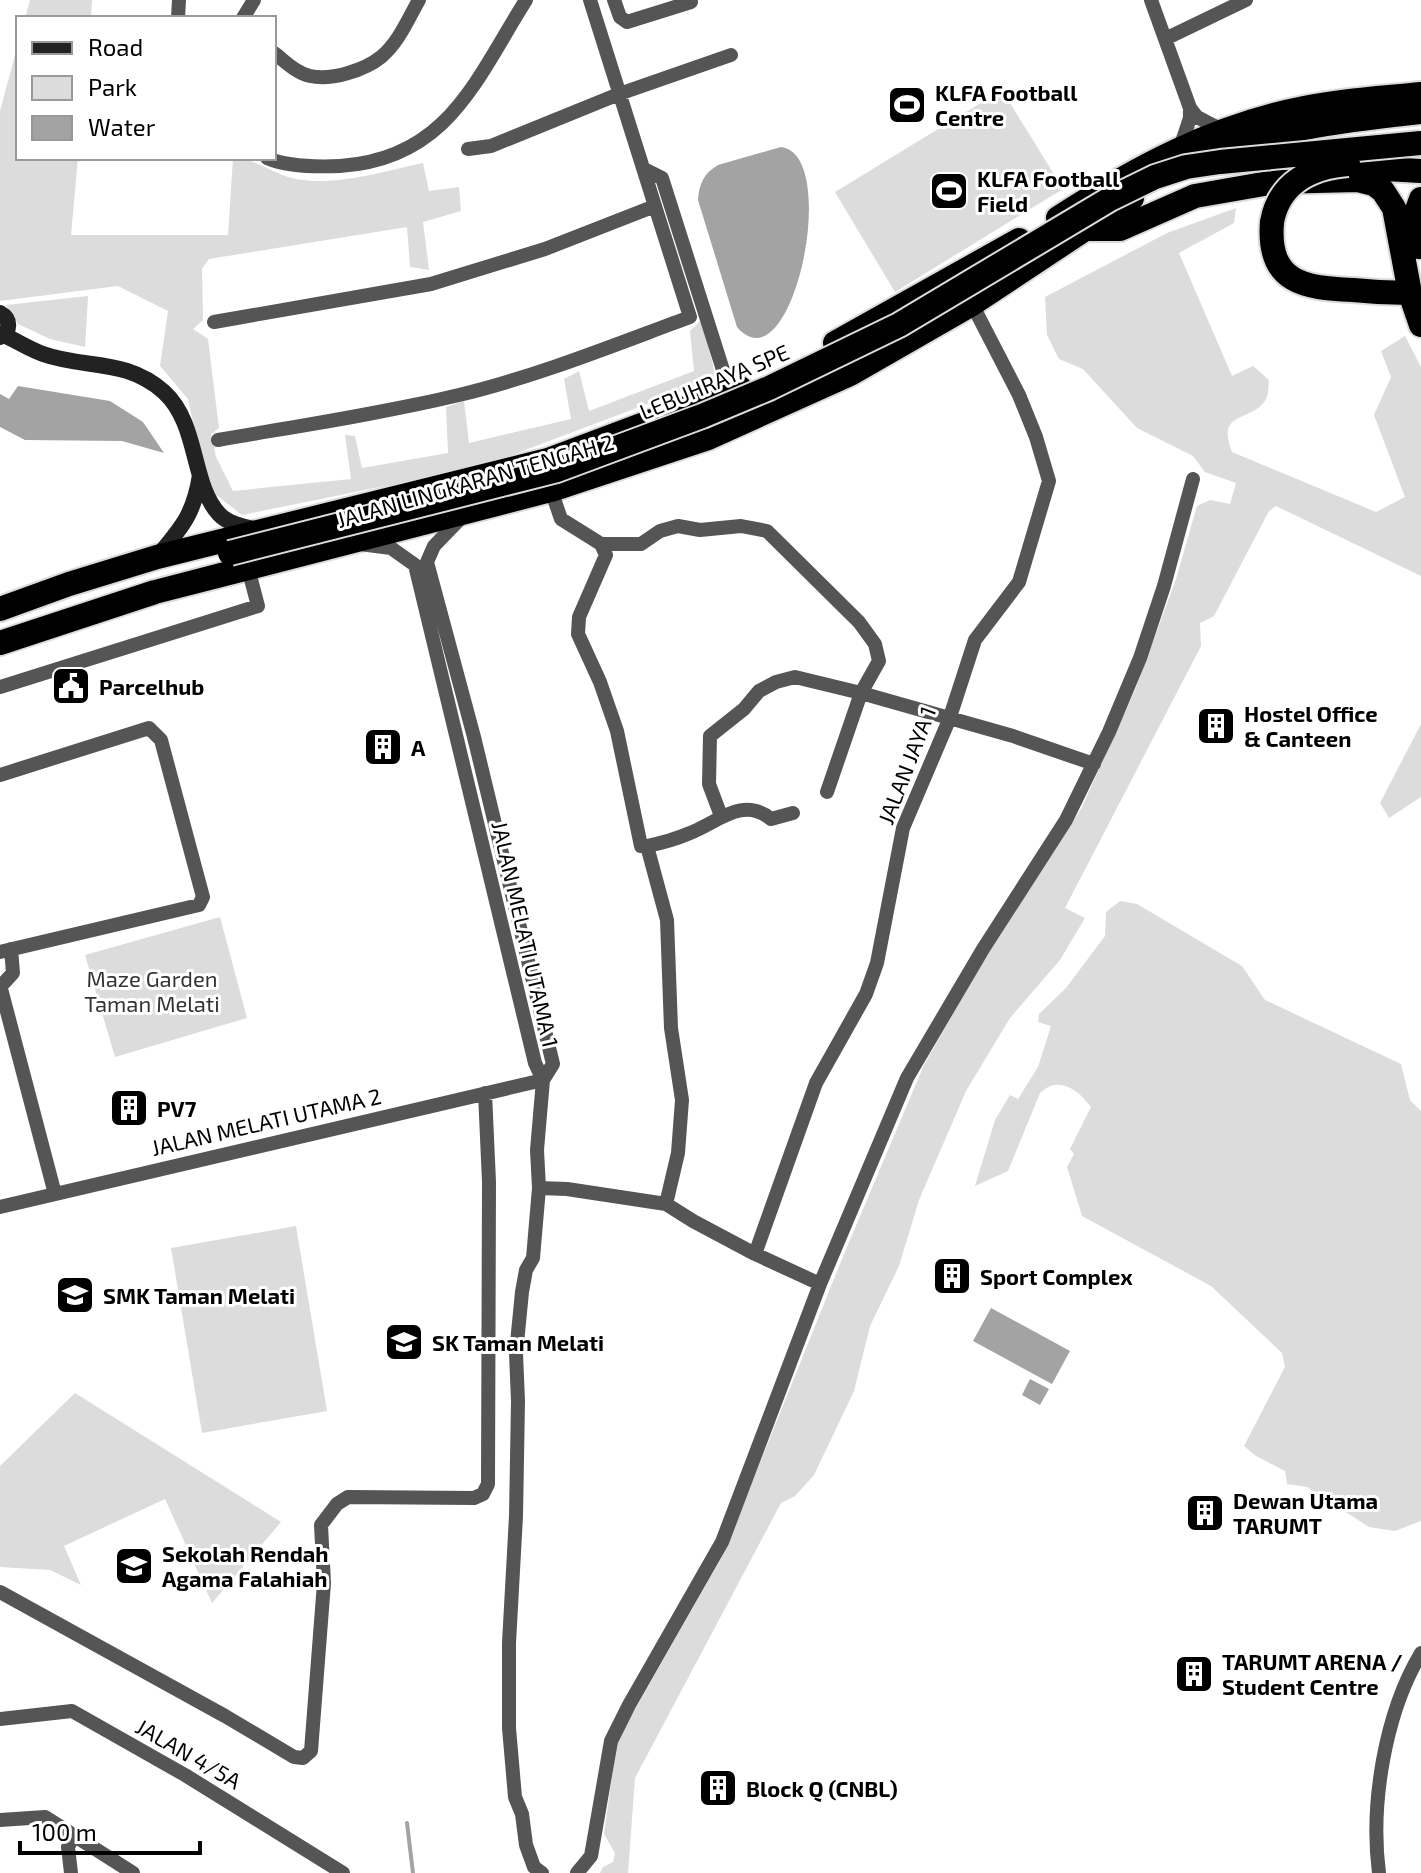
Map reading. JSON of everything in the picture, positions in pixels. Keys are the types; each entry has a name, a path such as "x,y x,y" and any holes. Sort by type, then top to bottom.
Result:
{"highway":[{"name":"JALAN LINGKARAN TENGAH 2","path":"0,609 157,557 548,460 777,372 859,331 1059,217 1107,185 1222,130 1304,108 1421,94"},
{"name":"JALAN LINGKARAN TENGAH 2","path":"0,643 155,592 239,560 349,543 464,514 551,490 708,438 850,374 972,304 1157,183 1232,148 1315,124 1421,112"},
{"name":"LEBUHRAYA SPE","path":"0,625 46,608 239,560 557,470 702,416 769,388 899,325 1110,199 1155,177 1186,167 1220,162 1421,143"},
{"path":"1410,293 1321,289 1300,283 1277,264 1273,251 1272,222 1286,190 1313,171 1341,165 1421,158"},
{"path":"1087,229 1120,229 1195,196 1278,173 1349,167 1421,171"},
{"path":"1195,196 1275,182 1358,180 1374,184 1389,198 1394,208 1410,293 1421,325"},
{"path":"1421,199 1414,218 1421,266"},
{"path":"0,591 38,578 69,584"}],"street":[{"path":"276,55 311,76 334,76 355,70 380,58 398,39 419,0"},
{"path":"276,160 297,165 357,165 417,143 467,98 526,0"},
{"path":"218,440 461,395 575,359 690,317 590,0"},
{"path":"614,0 620,17 627,22 691,2"},
{"path":"1151,0 1190,108 1197,117 1222,130"},
{"path":"1165,39 1245,0"},
{"path":"468,149 491,146 619,94 731,55"},
{"path":"1180,148 1190,118 1190,108"},
{"path":"644,169 662,178 730,392"},
{"path":"214,322 431,284 545,249 655,206"},
{"name":"JALAN JAYA 1","path":"755,1254 816,1083 866,994 877,963 903,828 949,720 975,640 1019,582 1049,481 1019,395 972,304"},
{"path":"0,313 9,324 2,336 42,353 126,369 162,391 173,402 182,419 200,474 219,514 240,526 264,531"},
{"path":"157,557 191,511 200,474"},
{"path":"577,1873 591,1856 611,1741 722,1542 820,1284 907,1078 983,949 1066,820 1094,764 1140,658 1164,586 1193,479"},
{"path":"551,490 561,519 601,544 641,544 660,531 678,526 700,530 741,526 767,531 859,622 875,644 879,661 861,693 827,792"},
{"name":"JALAN MELATI UTAMA 1","path":"464,514 434,546 427,562 474,737 553,1064 543,1080"},
{"name":"JALAN MELATI UTAMA 1","path":"349,543 391,548 415,565 535,1063 543,1080"},
{"path":"601,544 606,555 579,617 578,634 600,682 617,731 641,846 693,832 721,816 750,808 762,811 771,819 793,813"},
{"path":"0,687 258,606 239,560"},
{"path":"721,816 709,784 710,736 744,709 759,691 795,677 1013,736 1094,764"},
{"path":"0,775 149,728 161,740 203,897 199,905 6,951 13,973 1,985 55,1194"},
{"path":"647,846 667,920 671,1028 682,1100 678,1153 666,1204"},
{"path":"542,1873 534,1867 526,1845 522,1814 515,1797 509,1728 509,1643 517,1430 516,1353 524,1281 533,1258 543,1080"},
{"name":"JALAN MELATI UTAMA 2","path":"0,1207 543,1080"},
{"path":"0,1592 294,1757 303,1758 311,1751 324,1583 321,1525 327,1514 348,1497 474,1498 483,1494 488,1484 489,1182 485,1093"},
{"path":"539,1188 567,1189 666,1204 755,1254 820,1284"},
{"path":"1379,1873 1376,1839 1380,1780 1392,1721 1407,1677 1421,1653"},
{"name":"JALAN 4/5A","path":"0,1719 72,1711 185,1775 343,1873"},
{"path":"0,1820 45,1817 133,1873"},
{"path":"71,1873 68,1847 74,1835"}],"green space":[{"path":"30,0 92,0 91,16 26,16"},
{"path":"16,51 16,160 78,160 71,235 228,235 233,160 249,160 277,173 308,181 341,180 423,163 429,191 459,187 461,211 423,222 429,270 410,267 407,227 209,259 202,269 203,320 193,329 208,339 219,428 211,434 216,457 233,491 351,479 345,435 355,436 362,468 448,453 446,407 464,401 469,443 571,419 564,379 579,371 589,411 694,371 690,331 702,319 716,378 483,466 242,515 215,494 200,455 188,399 160,366 168,311 118,286 0,301 0,111"},
{"name":"KLFA Football Field","path":"1002,90 1063,189 895,292 835,192"},
{"path":"1236,208 1234,223 1179,253 1232,376 1253,366 1269,380 1267,397 1260,406 1238,418 1228,429 1232,452 1376,512 1405,497 1374,415 1391,377 1381,351 1405,336 1421,367 1421,576 1276,506 1269,511 1214,616 1200,623 1201,646 1065,908 1085,918 1060,960 1010,1018 966,1091 919,1200 899,1266 870,1326 854,1391 814,1475 795,1496 781,1503 635,1778 628,1873 600,1873 603,1867 613,1862 615,1853 604,1834 617,1741 722,1557 924,1065 976,973 1081,809 1135,690 1176,579 1197,506 1210,500 1230,504 1236,483 1205,472 1193,456 1137,428 1083,369 1059,359 1047,335 1045,297 1167,233"},
{"path":"88,296 85,347 50,339 18,324 6,305"},
{"path":"1421,724 1421,797 1389,818 1380,803"},
{"path":"1120,901 1137,904 1242,966 1265,1000 1401,1064 1410,1100 1421,1111 1421,1521 1395,1531 1369,1527 1307,1487 1287,1484 1285,1471 1244,1446 1285,1367 1282,1353 1211,1286 1082,1216 1067,1167 1074,1154 1070,1149 1091,1107 1074,1090 1054,1085 1040,1093 1008,1171 975,1186 995,1120 1010,1095 1018,1099 1038,1067 1051,1026 1038,1022 1039,1014 1066,988 1105,936 1106,912"},
{"name":"Maze Garden Taman Melati","path":"220,917 247,1018 115,1057 85,955"},
{"path":"296,1226 327,1411 202,1433 171,1248"},
{"path":"75,1393 281,1522 212,1603 165,1499 64,1546 81,1585 50,1570 0,1567 0,1466"}],"water":[{"path":"781,147 799,159 808,187 808,224 802,264 791,300 776,327 757,338 737,327 698,200 701,184 713,168"},
{"path":"18,386 110,401 143,422 164,453 122,441 25,440 0,427 0,394 9,399"},
{"path":"991,1308 1070,1351 1052,1384 973,1341"},
{"path":"1030,1379 1049,1389 1040,1405 1022,1395"}],"waterway":[{"path":"407,1823 413,1873"}],"place":[{"name":"KLFA Football Centre","path":"907,105"},
{"name":"KLFA Football Field","path":"949,191"},
{"name":"Parcelhub","path":"71,686"},
{"name":"Hostel Office & Canteen","path":"1216,726"},
{"name":"A","path":"383,747"},
{"name":"PV7","path":"129,1108"},
{"name":"Sport Complex","path":"952,1276"},
{"name":"SMK Taman Melati","path":"75,1295"},
{"name":"SK Taman Melati","path":"404,1342"},
{"name":"Dewan Utama TARUMT","path":"1205,1513"},
{"name":"Sekolah Rendah Agama Falahiah","path":"134,1566"},
{"name":"TARUMT ARENA / Student Centre","path":"1194,1674"},
{"name":"Block Q (CNBL)","path":"718,1788"}]}
